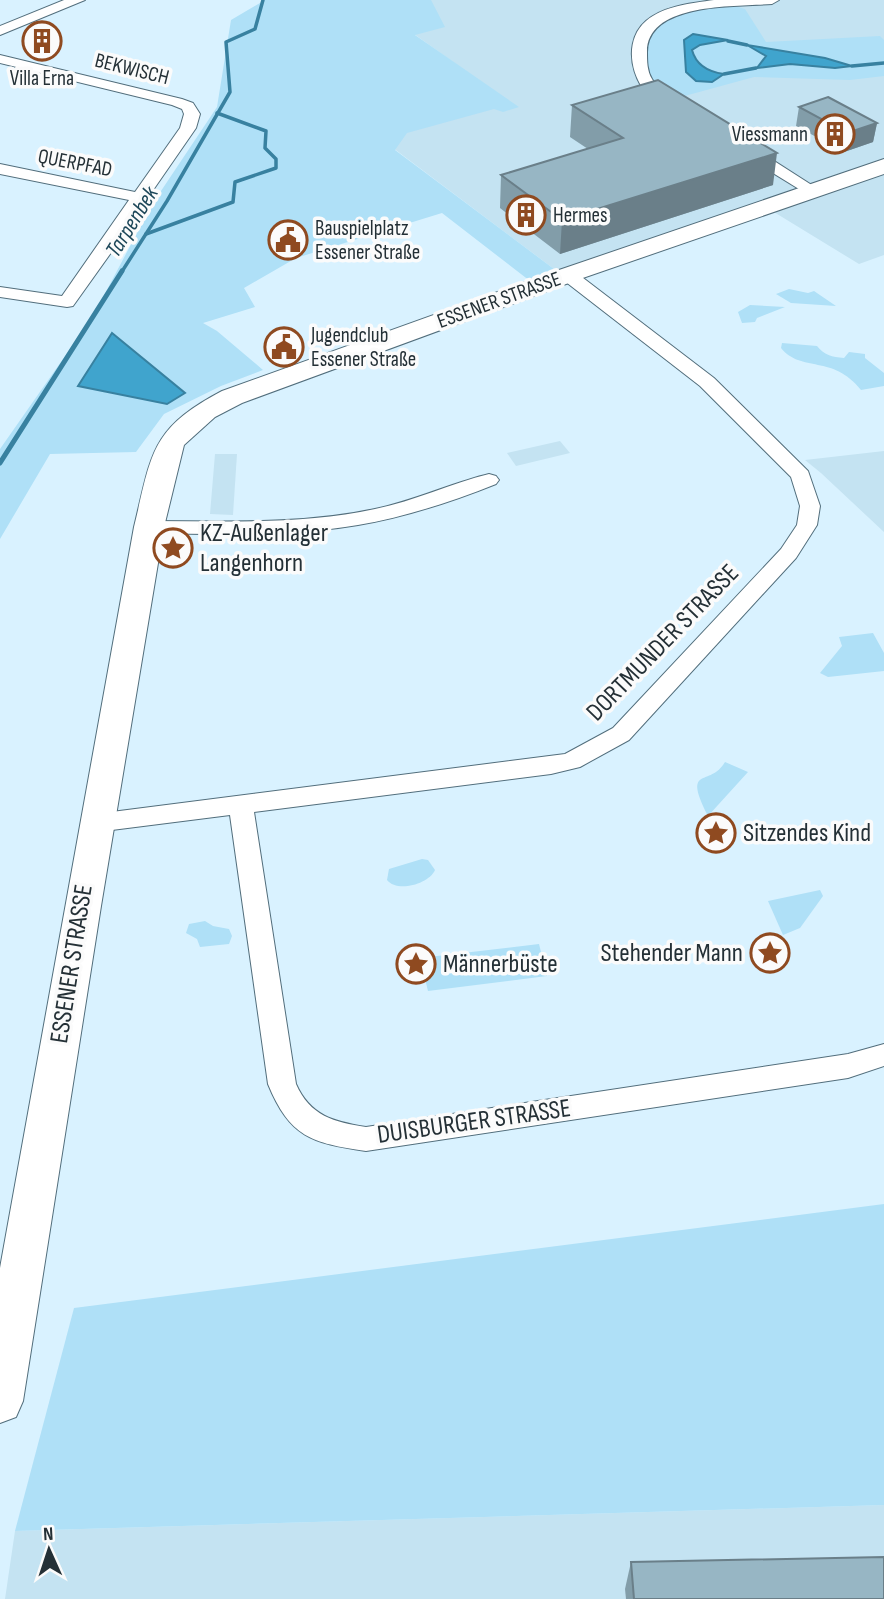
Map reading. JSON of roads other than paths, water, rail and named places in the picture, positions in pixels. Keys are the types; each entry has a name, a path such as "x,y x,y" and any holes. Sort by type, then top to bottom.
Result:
{"street":[{"path":"0,31 46,10 78,0"},
{"path":"684,113 657,95 643,78 640,54 644,30 659,18 682,9 772,0"},
{"name":"BEKWISCH","path":"0,59 188,106 192,114 188,128 142,198 67,302 0,292"},
{"path":"733,142 813,191"},
{"name":"ESSENER STRASSE","path":"0,1401 96,823 149,527 166,453 182,430 205,411 232,397 282,378 568,275 884,166"},
{"name":"QUERPFAD","path":"0,169 142,198"},
{"name":"DORTMUNDER STRASSE","path":"96,823 551,766 595,750 621,734 802,537 810,506 801,475 707,382 568,275"},
{"path":"149,527 276,527 334,522 397,510 489,480"},
{"name":"DUISBURGER STRASSE","path":"241,805 282,1084 288,1101 298,1116 320,1130 366,1139 848,1066 884,1055"}],"water":[{"path":"693,34 728,40 700,45 692,50 704,67 724,74 712,82 696,81 686,72 684,40"},
{"path":"747,45 825,58 852,66 835,68 790,64 757,68 766,56"},
{"path":"112,333 185,393 167,404 78,386"}],"waterway":[{"name":"Tarpenbek","path":"218,113 230,92 226,42 255,29 263,0"},
{"path":"728,41 747,45"},
{"path":"852,66 884,63"},
{"path":"724,74 756,68"},
{"name":"Tarpenbek","path":"121,273 218,113"},
{"path":"146,234 233,202 235,182 276,168 276,159 265,148 266,131 218,113"},
{"name":"Tarpenbek","path":"0,463 122,271"}],"place":[{"name":"Villa Erna","path":"42,41"},
{"name":"Viessmann","path":"835,134"},
{"name":"Hermes","path":"526,215"},
{"name":"Bauspielplatz Essener Straße","path":"288,240"},
{"name":"Jugendclub Essener Straße","path":"284,347"},
{"name":"KZ-Außenlager Langenhorn","path":"173,548"},
{"name":"Sitzendes Kind","path":"716,833"},
{"name":"Stehender Mann","path":"770,953"},
{"name":"Männerbüste","path":"416,964"}]}
